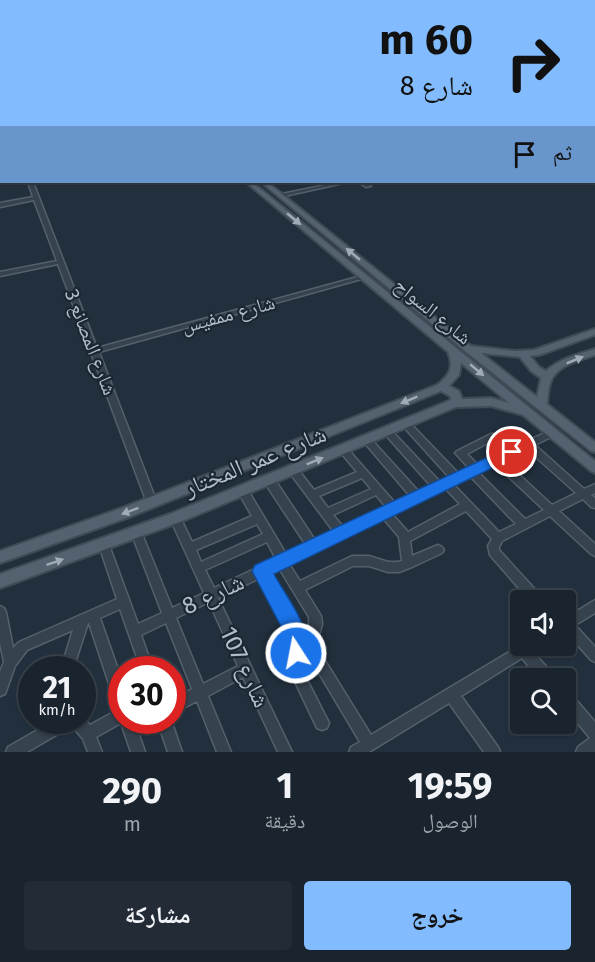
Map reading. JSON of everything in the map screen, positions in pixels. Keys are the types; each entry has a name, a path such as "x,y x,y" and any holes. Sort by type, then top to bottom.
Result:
{"main road":[{"name":"شارع السواح","path":"250,183 595,468"},
{"name":"شارع السواح","path":"265,183 595,448"},
{"path":"363,277 372,275 368,267"},
{"path":"382,292 382,284 390,285"},
{"path":"469,349 524,355 544,352 595,332"},
{"path":"452,350 457,370 441,387 455,394 457,399 455,403"},
{"path":"542,406 547,377 559,366 595,351"},
{"path":"524,355 535,369 547,377"},
{"name":"شارع عمر المختار","path":"0,557 152,502 441,387"},
{"name":"شارع عمر المختار","path":"0,581 175,518 455,403 490,402 527,412"}],"street":[{"name":"شارع المصانع 3","path":"30,183 152,502"},
{"path":"280,195 340,183"},
{"path":"364,183 368,186"},
{"path":"0,205 36,198"},
{"path":"0,274 60,261"},
{"name":"شارع ممفيس","path":"94,351 363,277"},
{"path":"405,423 447,483"},
{"path":"387,431 447,483 498,538"},
{"name":"شارع 8","path":"134,632 552,433"},
{"path":"494,436 460,453 524,525"},
{"path":"367,440 417,497"},
{"path":"527,444 595,504"},
{"path":"343,449 377,490 389,510 405,539 408,564"},
{"path":"496,459 595,551"},
{"path":"293,470 341,533"},
{"path":"312,495 363,473"},
{"path":"268,480 313,546"},
{"path":"528,590 494,552 492,546 498,538 595,488"},
{"path":"243,490 317,624 310,647 369,744"},
{"path":"326,514 377,490"},
{"path":"405,539 467,505"},
{"name":"شارع 107","path":"175,518 285,752"},
{"path":"189,548 259,518"},
{"path":"136,532 224,752"},
{"path":"199,568 269,536"},
{"path":"104,545 142,656"},
{"path":"298,588 352,561 369,561 388,567 399,567 438,550"},
{"path":"262,571 296,634 298,646 296,670 322,723"},
{"path":"0,689 16,651 30,641 123,602"},
{"path":"576,618 594,608"},
{"path":"0,612 10,662"},
{"path":"72,656 88,617"},
{"path":"88,617 108,667"},
{"path":"576,635 595,656"},
{"path":"356,752 514,656"},
{"path":"186,700 246,669"},
{"path":"451,694 494,752"},
{"path":"576,711 595,733"},
{"path":"13,752 44,734"},
{"path":"88,734 95,752"},
{"path":"132,734 138,752"},
{"path":"169,734 175,752"},
{"path":"583,752 595,743"}],"route":[{"path":"296,653 298,646 296,634 262,571 512,452"}]}
